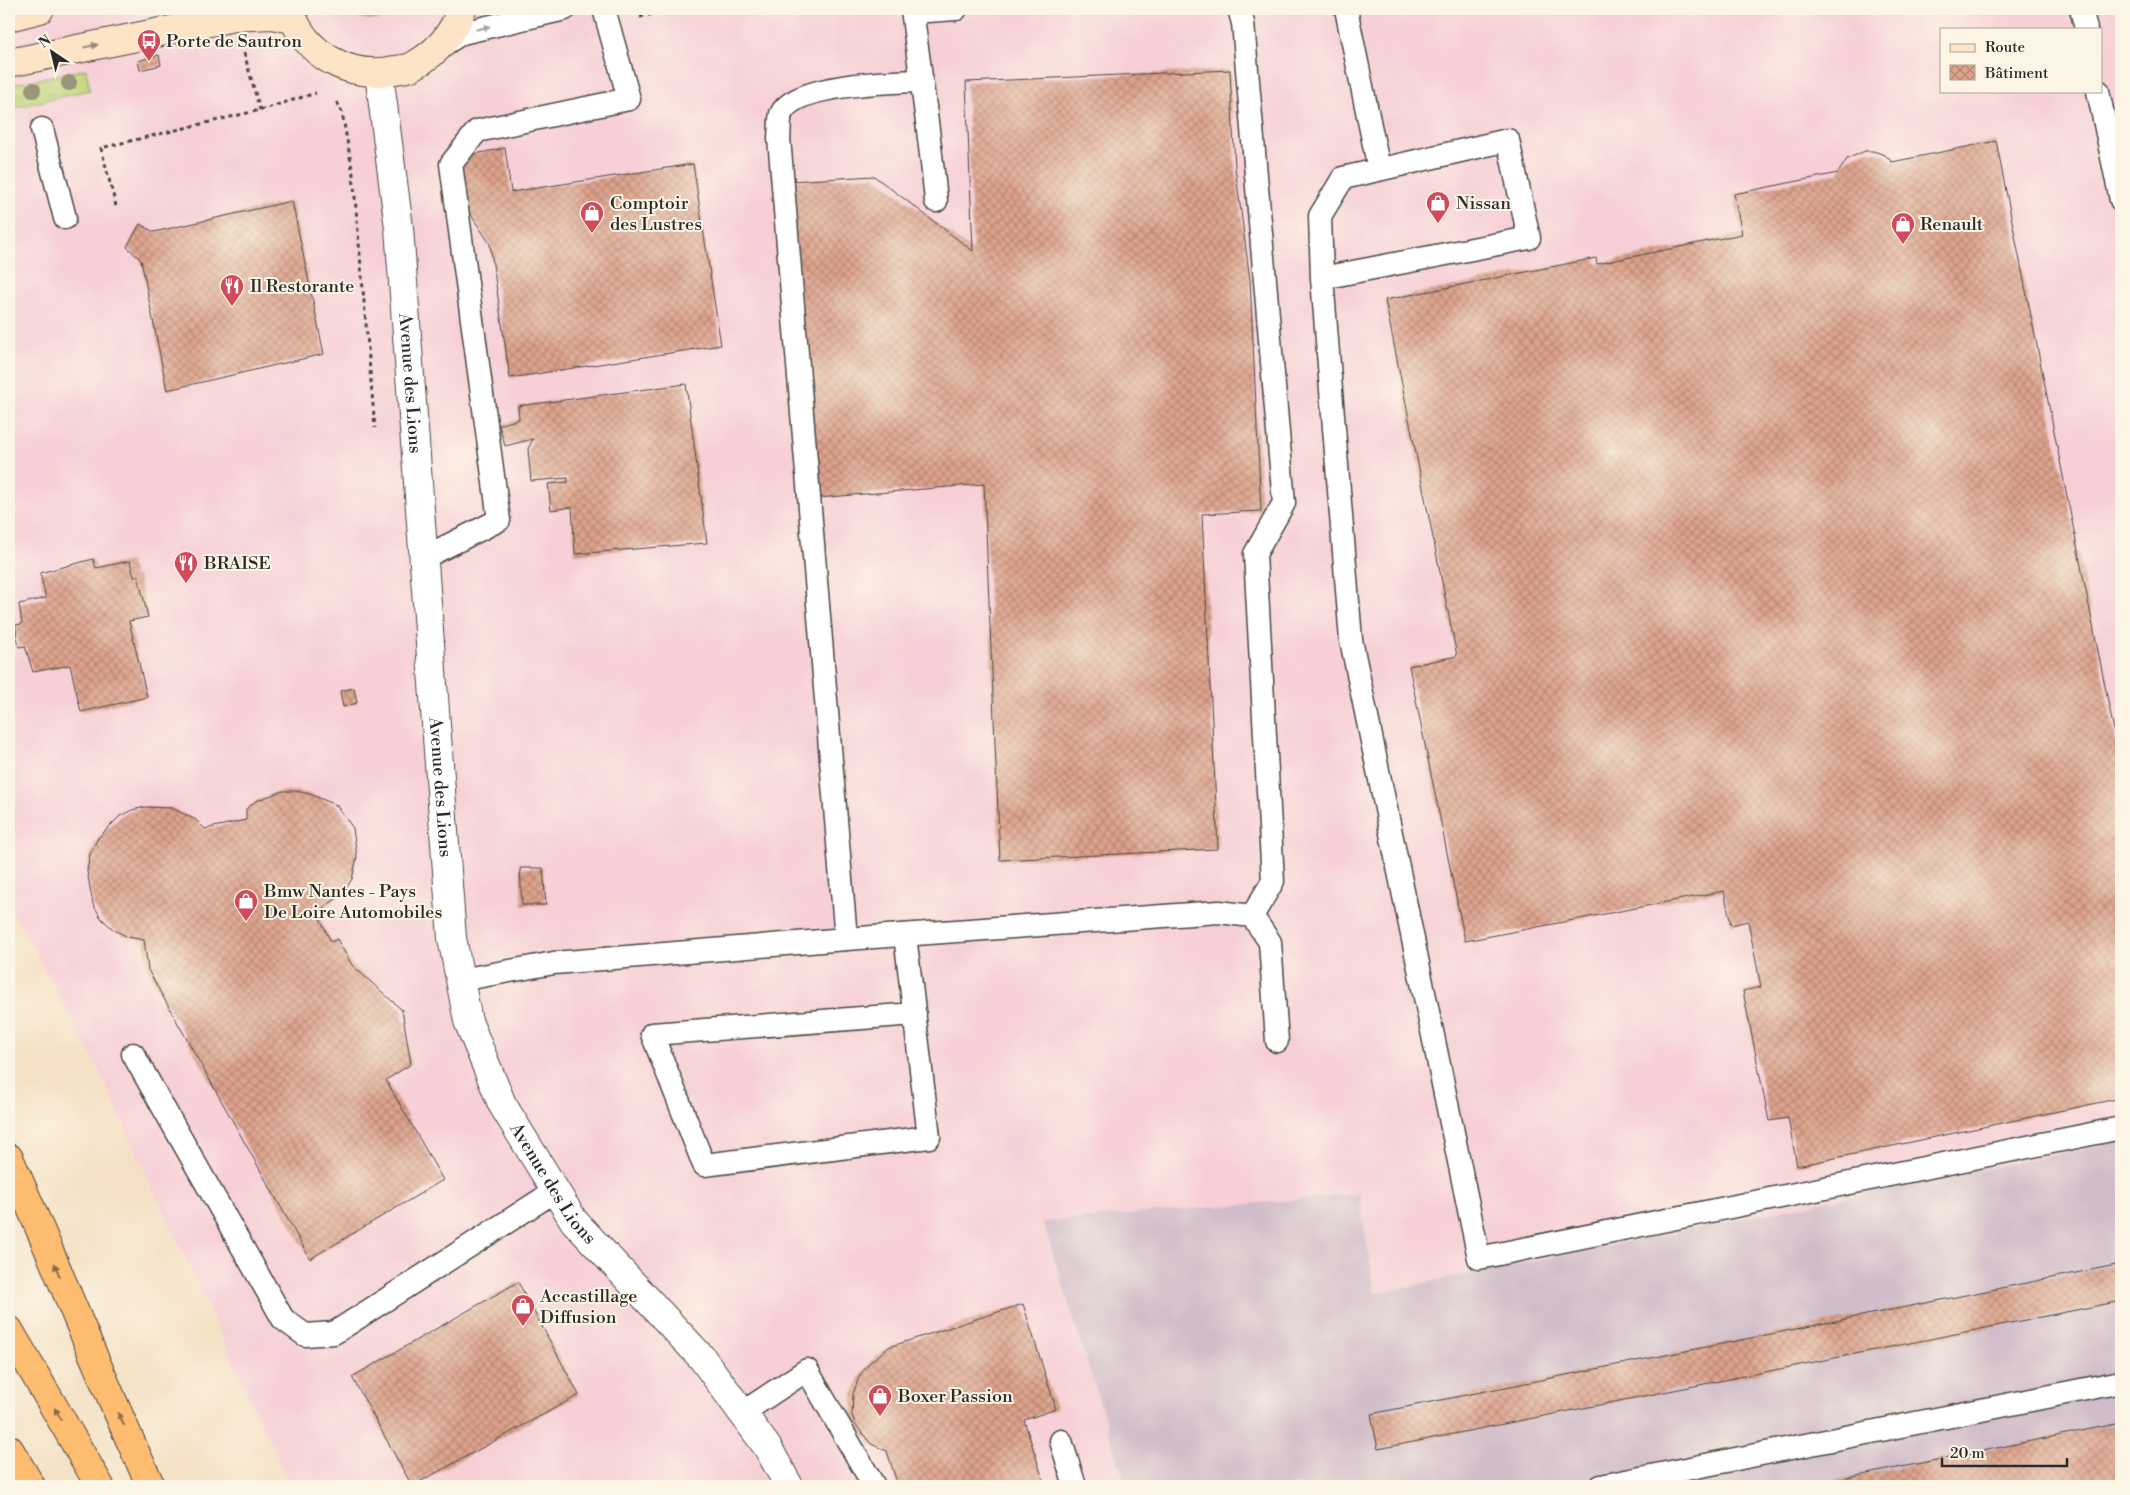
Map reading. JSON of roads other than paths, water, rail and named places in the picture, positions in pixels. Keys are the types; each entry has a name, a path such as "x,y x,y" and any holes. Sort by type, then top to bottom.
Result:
{"highway":[{"path":"9,1158 77,1320 151,1486"},
{"path":"9,1330 100,1486"},
{"path":"9,1448 31,1486"}],"main road":[{"path":"9,17 40,9"},
{"path":"9,64 234,17 292,14 304,38 319,54 347,69 379,74 412,67 440,48 455,28 462,9"}],"street":[{"name":"Avenue des Lions","path":"379,74 399,228 452,938 468,1021 502,1104 574,1221 702,1358 768,1448 789,1486"}],"lane":[{"path":"440,48 462,33 565,9"},
{"path":"424,558 499,520 451,164 477,131 629,99 604,9"},
{"path":"936,201 929,124 921,81 913,10 956,9"},
{"path":"1239,9 1243,23 1284,503 1255,554 1273,881 1252,916"},
{"path":"1346,9 1379,169"},
{"path":"2082,9 2086,28"},
{"path":"846,939 779,138 781,114 794,101 818,90 921,81"},
{"path":"2098,92 2121,200"},
{"path":"42,129 65,218"},
{"path":"1322,278 1529,238 1508,140 1343,178 1320,216 1322,278 1351,640 1479,1258 2121,1128"},
{"path":"460,980 554,963 846,939 1219,912 1252,916 1270,942 1276,1041"},
{"path":"904,935 914,1014 929,1137 704,1165 652,1034 914,1014"},
{"path":"133,1054 283,1320 305,1335 334,1333 555,1190"},
{"path":"742,1413 807,1370 874,1486"},
{"path":"1601,1486 2121,1382"},
{"path":"1061,1441 1075,1486"}],"place":[{"name":"Porte de Sautron","path":"149,62"},
{"name":"Nissan","path":"1438,224"},
{"name":"Comptoir des Lustres","path":"592,234"},
{"name":"Renault","path":"1903,245"},
{"name":"Il Restorante","path":"232,307"},
{"name":"BRAISE","path":"186,584"},
{"name":"Bmw Nantes - Pays De Loire Automobiles","path":"246,922"},
{"name":"Accastillage Diffusion","path":"523,1327"},
{"name":"Boxer Passion","path":"880,1417"}]}
